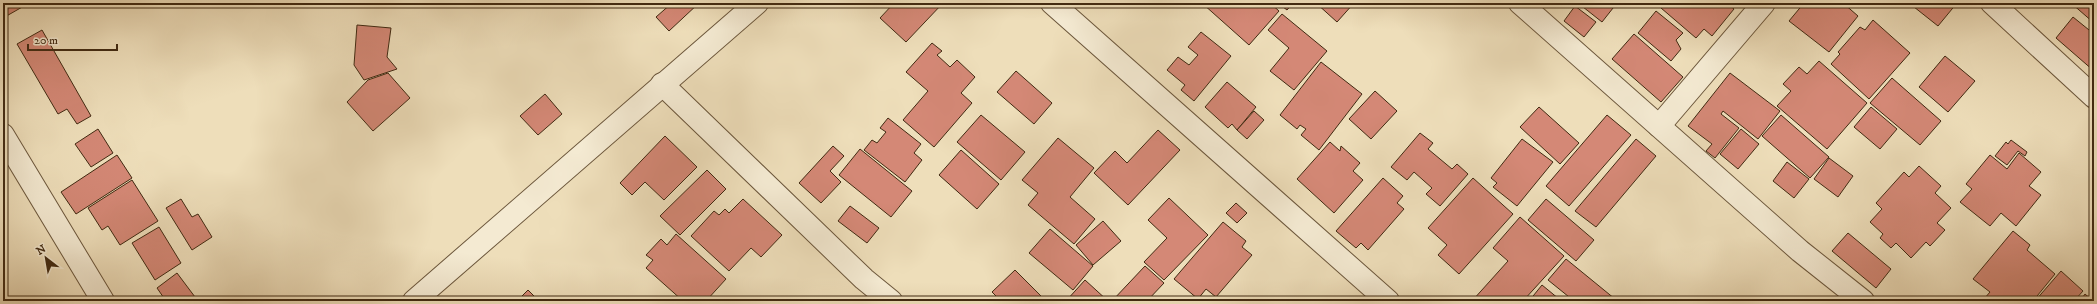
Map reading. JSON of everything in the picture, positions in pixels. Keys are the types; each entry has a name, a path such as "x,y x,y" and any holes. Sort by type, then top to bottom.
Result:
{"street":[{"path":"414,301 757,3"},
{"path":"1052,3 1388,301"},
{"path":"1520,3 1800,251 1863,301"},
{"path":"1659,126 1764,3"},
{"path":"1992,3 2091,89"},
{"path":"662,84 864,279 891,301"},
{"path":"3,136 103,301"}],"building":[{"path":"3,3 22,3 24,6 3,18"},
{"path":"672,3 699,3 669,31 656,17"},
{"path":"894,3 943,3 906,42 880,18"},
{"path":"1270,3 1279,11 1249,45 1203,4"},
{"path":"1278,3 1293,3 1287,10"},
{"path":"1316,3 1354,3 1337,22"},
{"path":"1578,3 1617,3 1602,22"},
{"path":"1664,3 1727,3 1734,9 1712,36 1704,29 1696,38 1661,8"},
{"path":"1804,3 1843,3 1858,16 1829,52 1789,21"},
{"path":"1909,3 1957,3 1938,26"},
{"path":"2071,3 2094,3 2094,23"},
{"path":"1575,6 1596,22 1584,37 1564,21"},
{"path":"1656,11 1683,33 1676,40 1681,49 1671,61 1638,33"},
{"path":"1282,14 1327,51 1294,90 1270,71 1289,48 1268,30"},
{"path":"2073,17 2094,34 2094,71 2056,38"},
{"path":"1873,20 1910,53 1869,99 1831,64 1840,54 1838,52 1860,27 1865,30"},
{"path":"357,25 391,28 387,57 397,69 364,80 354,65"},
{"path":"42,30 91,116 77,124 67,109 58,114 17,44"},
{"path":"1201,32 1231,56 1194,101 1181,90 1185,85 1167,70 1178,57 1189,65 1198,55 1188,47"},
{"path":"1634,34 1683,77 1661,102 1612,59"},
{"path":"932,43 942,51 937,55 950,67 957,60 975,77 961,93 972,103 934,147 903,120 928,91 906,72"},
{"path":"1945,56 1975,81 1948,112 1919,87"},
{"path":"1819,61 1867,103 1827,149 1777,106 1791,91 1783,84 1799,67 1807,74"},
{"path":"1321,62 1362,94 1319,150 1301,135 1306,129 1300,125 1297,129 1280,115"},
{"path":"1016,71 1052,103 1034,124 997,92"},
{"path":"388,73 410,98 373,131 347,102 368,80"},
{"path":"1730,73 1780,111 1758,139 1723,111 1721,114 1739,128 1715,158 1706,151 1712,144 1688,126"},
{"path":"1892,78 1941,121 1920,145 1870,103"},
{"path":"1227,82 1256,107 1237,130 1232,124 1228,128 1205,107"},
{"path":"1375,91 1397,111 1371,139 1349,119"},
{"path":"545,94 562,114 538,135 520,116"},
{"path":"1539,107 1579,143 1560,164 1520,127"},
{"path":"1871,107 1897,129 1880,149 1854,127"},
{"path":"1254,111 1264,120 1247,139 1237,130"},
{"path":"981,115 1025,152 1001,180 957,142"},
{"path":"1607,115 1631,135 1569,206 1546,186"},
{"path":"1781,115 1829,157 1810,178 1762,136"},
{"path":"888,118 921,144 914,153 922,160 905,182 864,150 872,140 877,143 886,132 880,128"},
{"path":"98,129 113,153 91,167 75,144"},
{"path":"1741,129 1759,144 1738,169 1720,154"},
{"path":"1158,130 1180,150 1128,205 1094,173 1115,151 1127,163"},
{"path":"1420,133 1433,143 1428,149 1452,169 1457,164 1468,174 1440,206 1426,194 1432,188 1414,172 1407,180 1391,167"},
{"path":"665,136 697,167 664,200 645,182 632,195 620,183"},
{"path":"1058,138 1094,168 1070,197 1095,219 1074,244 1028,205 1038,193 1022,180"},
{"path":"1522,139 1553,162 1517,206 1493,187 1497,183 1491,178"},
{"path":"1636,139 1656,156 1596,227 1575,211"},
{"path":"2011,140 2027,152 2025,156 2018,151 2007,165 1995,156 2006,142 2008,144"},
{"path":"1330,142 1340,151 1341,146 1360,163 1353,171 1363,180 1334,213 1297,179"},
{"path":"833,146 844,156 830,171 841,182 821,203 799,183"},
{"path":"860,149 912,191 891,217 839,175"},
{"path":"961,150 999,184 977,209 939,175"},
{"path":"2019,153 2041,172 2029,186 2041,195 2016,226 2001,213 1990,226 1960,202 1972,189 1966,184 1990,155 2007,169"},
{"path":"117,155 132,178 76,214 61,192"},
{"path":"1829,158 1853,176 1838,197 1814,179"},
{"path":"1787,162 1809,179 1794,198 1773,181"},
{"path":"1919,166 1941,186 1935,193 1951,208 1937,223 1945,230 1930,246 1926,242 1911,258 1896,243 1891,248 1880,238 1883,234 1870,222 1882,209 1876,203 1904,172 1909,177"},
{"path":"707,170 726,189 680,235 660,216"},
{"path":"1383,178 1403,196 1397,203 1404,209 1368,250 1361,243 1356,248 1336,231"},
{"path":"1473,178 1513,214 1459,274 1438,255 1447,245 1428,228"},
{"path":"132,180 158,221 120,245 108,226 102,230 88,208"},
{"path":"1169,198 1208,235 1164,280 1144,262 1167,238 1148,220"},
{"path":"181,199 192,217 198,214 212,237 192,250 166,208"},
{"path":"743,199 782,235 761,257 751,248 729,271 691,236 714,211 719,215 725,209 729,213"},
{"path":"1546,199 1594,240 1576,261 1528,220"},
{"path":"1236,203 1247,213 1237,223 1226,213"},
{"path":"850,206 879,228 867,243 838,221"},
{"path":"1520,217 1564,256 1523,301 1472,301 1508,261 1493,248"},
{"path":"1103,221 1121,241 1093,265 1076,245"},
{"path":"1223,222 1246,241 1242,247 1252,255 1216,297 1206,289 1198,299 1174,279"},
{"path":"159,227 181,263 155,280 132,243"},
{"path":"1050,229 1093,266 1073,290 1029,253"},
{"path":"2013,231 2030,245 2027,250 2055,274 2033,301 1987,301 1984,299 1990,292 1973,279"},
{"path":"1848,233 1891,269 1876,288 1832,251"},
{"path":"676,234 726,279 706,301 683,301 646,268 653,260 646,255 661,239 667,245"},
{"path":"1566,259 1615,299 1613,301 1574,301 1548,280"},
{"path":"1145,266 1164,283 1147,301 1112,301"},
{"path":"1015,270 1046,301 1001,301 992,292"},
{"path":"2061,271 2083,291 2074,301 2035,301"},
{"path":"177,273 195,297 190,301 166,301 157,288"},
{"path":"1085,280 1108,301 1066,301"},
{"path":"1542,285 1559,299 1557,301 1529,301"},
{"path":"528,290 539,301 517,301"},
{"path":"2085,294 2093,301 2080,301"}]}
